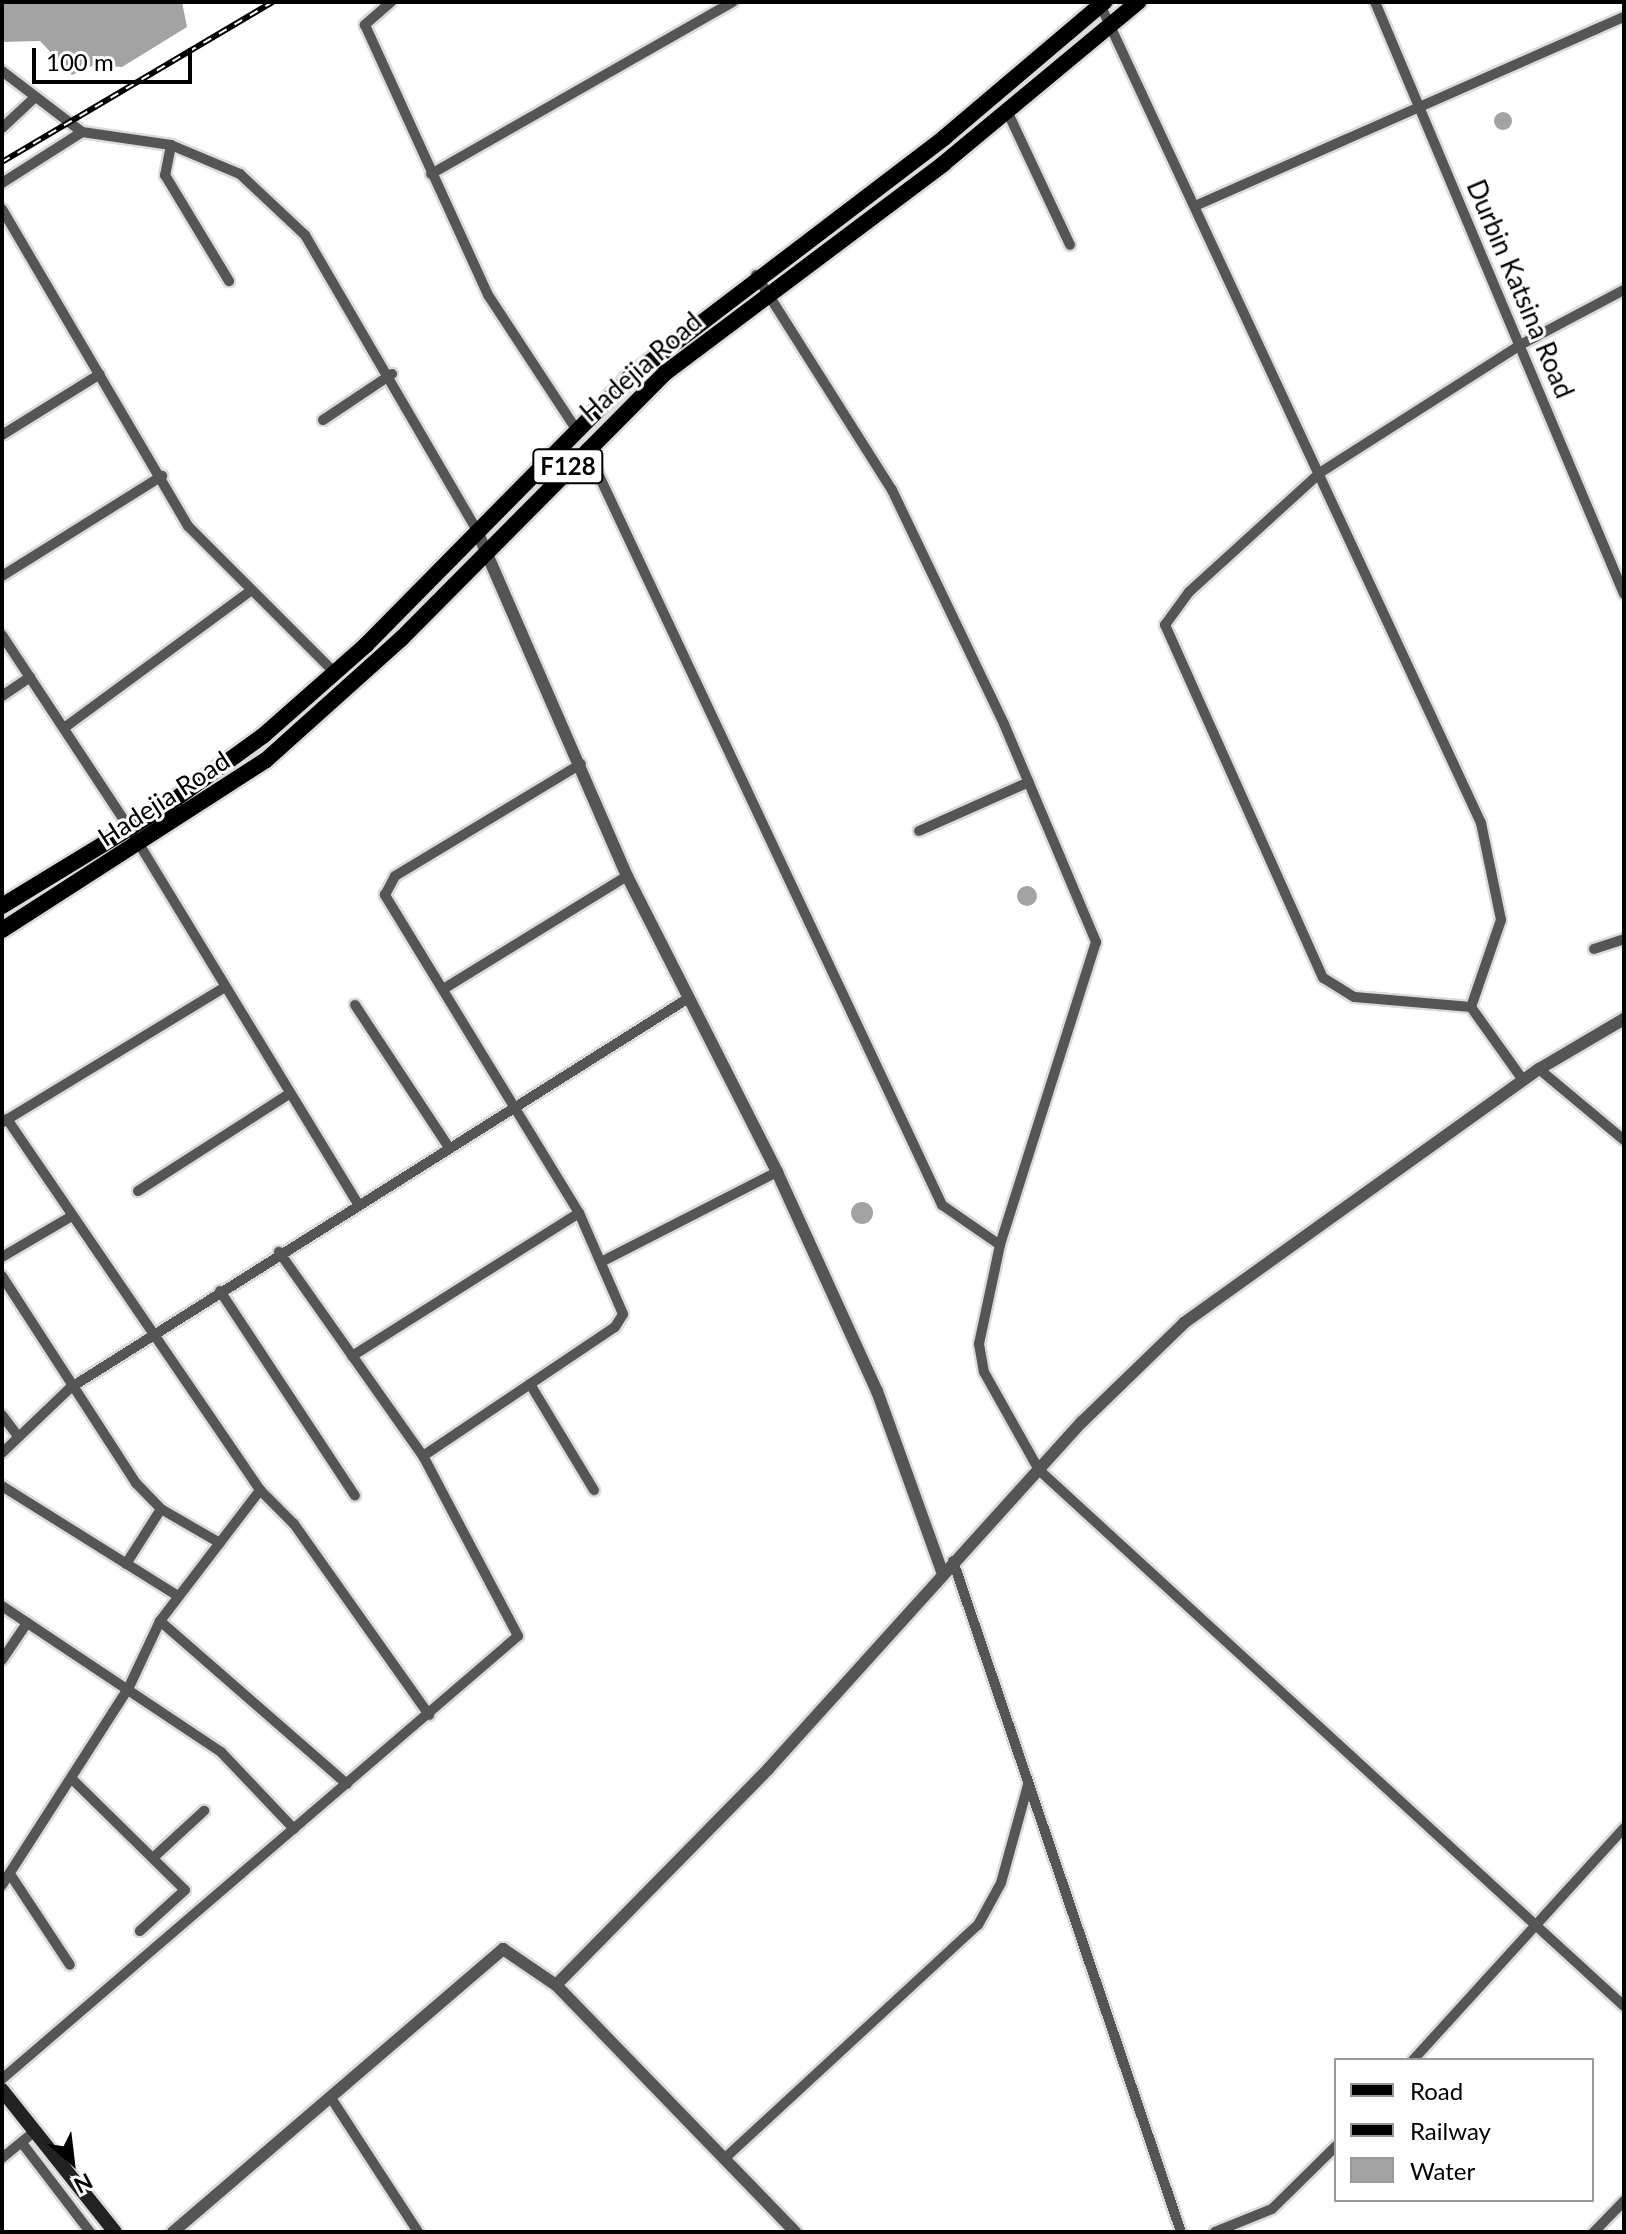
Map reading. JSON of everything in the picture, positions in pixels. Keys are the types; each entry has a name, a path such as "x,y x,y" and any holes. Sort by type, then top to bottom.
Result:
{"main road":[{"name":"Hadejia Road","path":"2,930 140,846 330,706 586,448 665,373 1007,111 1138,2"},
{"name":"Hadejia Road","path":"2,906 130,829 216,772 336,674 576,429 756,275 945,137 1101,3"},
{"path":"2,2090 115,2232"}],"street":[{"path":"391,2 365,25 488,295 576,429"},
{"path":"431,174 733,2"},
{"name":"Durbin Katsina Road","path":"1375,2 1624,594"},
{"path":"1101,3 1321,472 1493,859 1501,920 1471,1007"},
{"path":"1195,206 1624,17"},
{"path":"2,71 27,85 33,99 82,132 171,145 211,158 272,200 305,235 392,374 489,549 627,876 777,1172 877,1391 942,1572"},
{"path":"2,128 33,99"},
{"path":"1007,111 1070,245"},
{"path":"2,183 82,132"},
{"path":"171,145 165,175 229,281"},
{"path":"2,209 200,541 336,674"},
{"path":"756,275 770,292 892,490 1029,782 1090,924 1095,961 1000,1245 979,1344 984,1372 1039,1470 1624,2006"},
{"path":"1523,1080 1471,1007 1354,997 1323,978 1165,638 1165,625 1189,592 1321,472 1520,345 1624,290"},
{"path":"2,435 100,374"},
{"path":"323,420 392,374"},
{"path":"586,448 942,1205 1000,1245"},
{"path":"2,576 162,476"},
{"path":"64,728 249,592"},
{"path":"2,635 130,829 223,988 357,1202"},
{"path":"2,696 30,677"},
{"path":"423,1456 530,1384 623,1314 603,1261 579,1213 445,988 385,895 386,884 581,764"},
{"path":"919,831 1029,782"},
{"path":"445,988 627,876"},
{"path":"1594,949 1624,939"},
{"path":"223,988 5,1121 155,1333 260,1490 294,1524 429,1715"},
{"path":"2,1453 17,1435 70,1388 357,1202 687,999"},
{"path":"355,1005 448,1146"},
{"path":"556,1985 769,1768 942,1572 1184,1323 1523,1080 1624,1019"},
{"path":"1539,1069 1624,1140"},
{"path":"138,1191 289,1094"},
{"path":"603,1261 777,1172"},
{"path":"352,1356 579,1213"},
{"path":"2,1257 72,1216"},
{"path":"2,2079 513,1644 518,1624 423,1456 279,1252"},
{"path":"2,1276 70,1388 161,1509 220,1543"},
{"path":"220,1291 355,1496"},
{"path":"530,1384 594,1490"},
{"path":"2,1415 17,1435"},
{"path":"2,1486 178,1596"},
{"path":"2,1885 12,1877 129,1687 160,1621 260,1490"},
{"path":"126,1564 161,1509"},
{"path":"953,1561 1181,2232"},
{"path":"2,1606 129,1687 221,1752 294,1829"},
{"path":"160,1621 347,1784"},
{"path":"2,1660 27,1623"},
{"path":"72,1779 155,1856 185,1890 140,1931"},
{"path":"724,2159 971,1933 1001,1883 1028,1783"},
{"path":"155,1856 204,1811"},
{"path":"1415,2058 1624,1828"},
{"path":"12,1877 70,1965"},
{"path":"175,2231 333,2101 486,1956 515,1952 556,1985 795,2232"},
{"path":"333,2101 418,2232"},
{"path":"2,2158 35,2131"},
{"path":"22,2143 90,2232"},
{"path":"1215,2232 1272,2209 1334,2148"},
{"path":"1594,2232 1624,2201"}],"water":[{"path":"2,2 182,2 187,27 122,67 94,65 72,75 40,41 2,42"},
{"path":"1503,112 1512,121 1503,130 1494,121"},
{"path":"1023,886 1031,886 1037,896 1031,906 1023,906 1017,900 1017,892"},
{"path":"862,1202 870,1205 873,1213 870,1221 862,1224 854,1221 851,1213 854,1205"}],"railway":[{"path":"2,162 273,2"}]}
